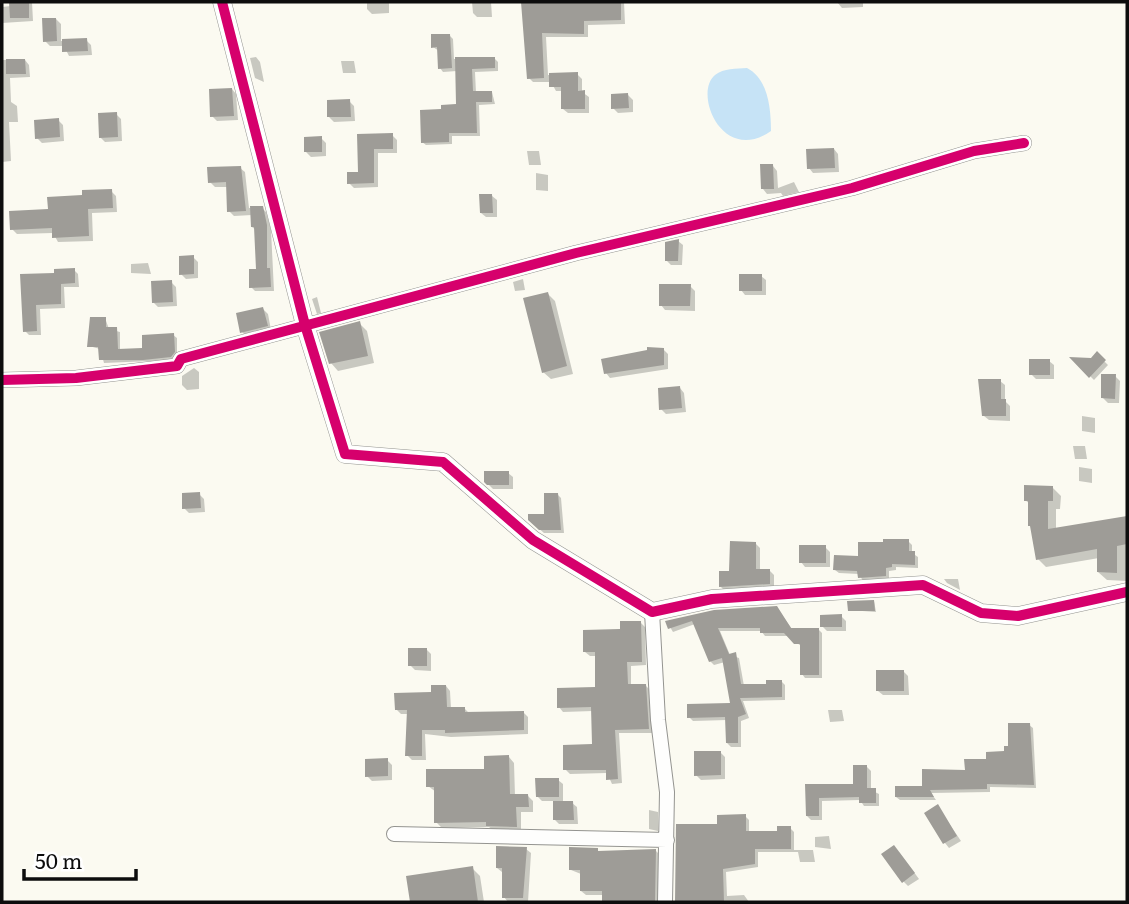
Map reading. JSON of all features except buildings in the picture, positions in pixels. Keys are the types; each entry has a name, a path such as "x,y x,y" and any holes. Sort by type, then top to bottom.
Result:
{"street":[{"path":"222,2 305,325 345,454 443,462 533,540 652,612 712,599 923,584 981,613 1018,616 1127,592"},
{"path":"2,380 76,378 177,366 181,359 576,253 852,188 974,151 1024,143"},
{"path":"652,612 658,720 667,792 665,902"},
{"path":"394,834 667,840"}],"water":[{"path":"747,68 760,79 764,87 769,104 771,131 754,139 738,139 726,133 716,123 710,110 709,84 715,75 726,70"}],"cycle path":[{"path":"222,2 305,325 345,454 443,462 533,540 652,612 712,599 923,585 981,613 1018,616 1127,592"},
{"path":"2,380 76,378 177,366 181,359 576,253 852,188 974,151 1024,143"}]}
